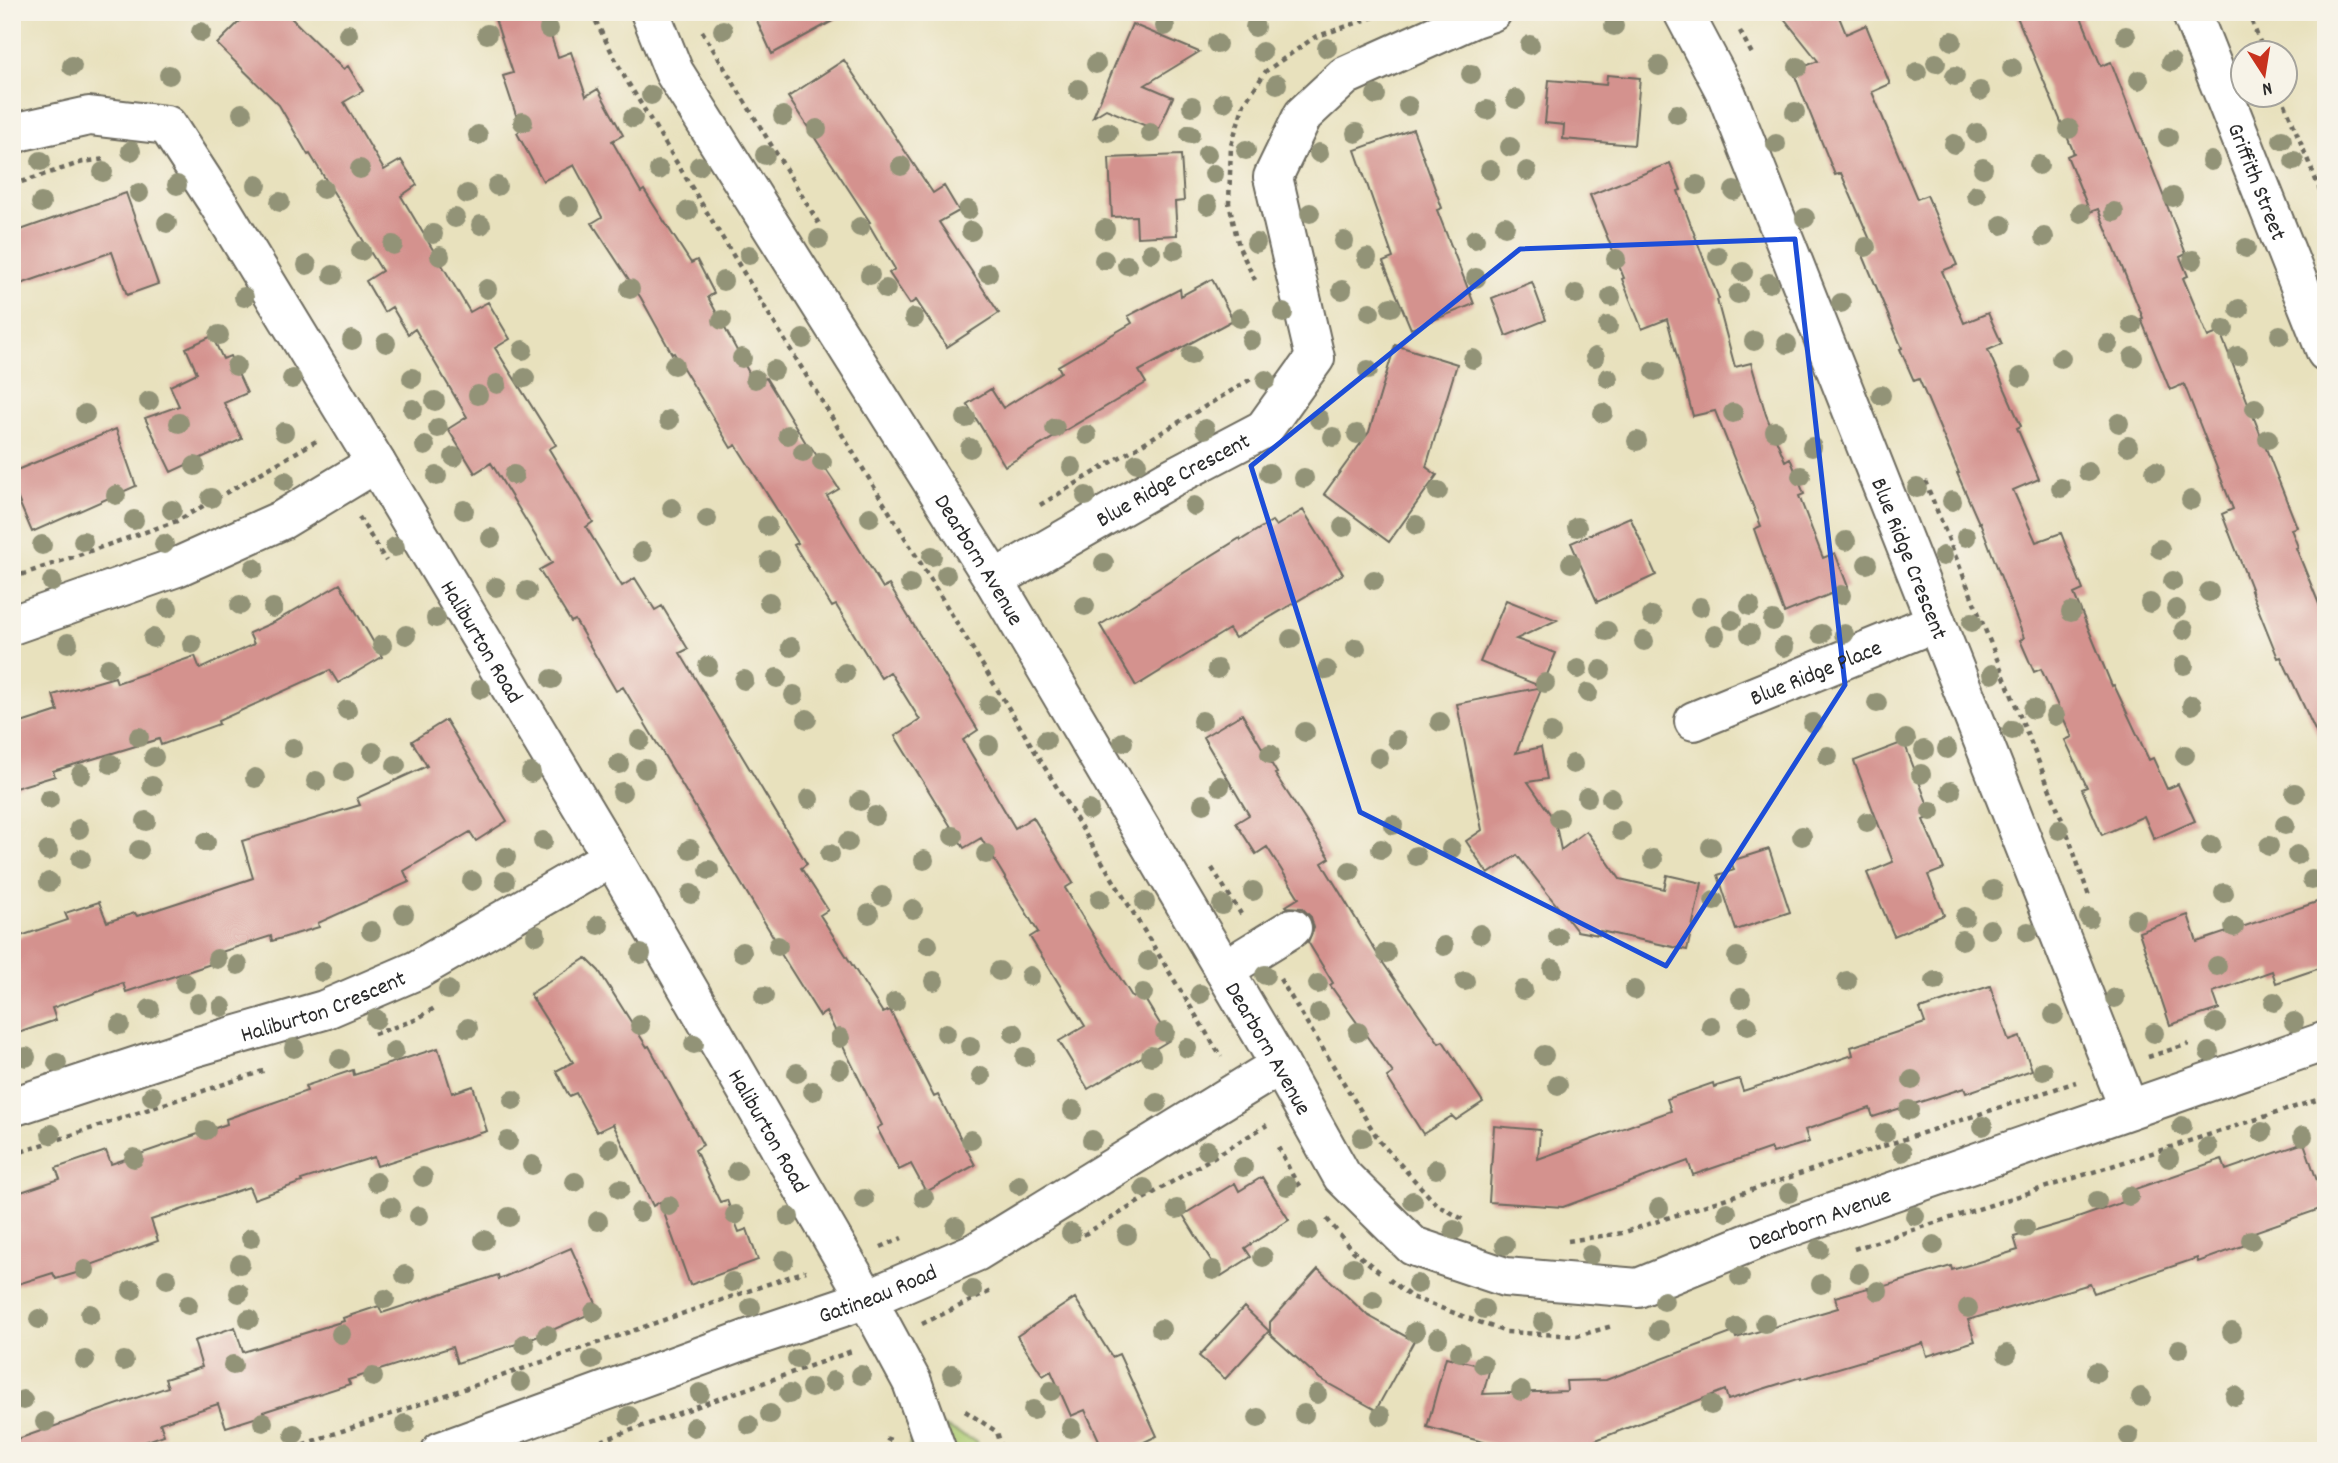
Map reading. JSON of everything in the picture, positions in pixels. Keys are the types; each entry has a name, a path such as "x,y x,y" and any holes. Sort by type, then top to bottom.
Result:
{"street":[{"name":"Dearborn Avenue","path":"650,12 674,72 994,580 1280,1065 1342,1176 1413,1246 1505,1277 1638,1288 1768,1236 2326,1041"},
{"name":"Blue Ridge Crescent","path":"994,580 1169,479 1264,429 1315,358 1273,177 1303,114 1345,76 1492,12"},
{"name":"Blue Ridge Crescent","path":"1683,12 1727,95 2129,1109"},
{"name":"Griffith Street","path":"2191,12 2326,352"},
{"name":"Haliburton Road","path":"12,135 89,116 167,125 219,205 376,463 612,857 867,1299 912,1382 937,1451"},
{"path":"12,625 177,567 282,520 376,463"},
{"name":"Blue Ridge Place","path":"1694,721 1936,622"},
{"name":"Haliburton Crescent","path":"12,1107 192,1048 324,1010 417,970 612,857"},
{"path":"1223,970 1276,937"},
{"name":"Gatineau Road","path":"441,1451 867,1299 976,1252 1280,1065"}],"path":[{"path":"591,12 631,88 1220,1055 1267,1125 1295,1180 1303,1190"},
{"path":"1256,283 1240,247 1229,203 1231,145 1244,104 1266,71 1315,37 1388,12"},
{"path":"2248,12 2258,38"},
{"path":"2287,108 2326,205"},
{"path":"12,185 83,162 109,158"},
{"path":"1038,507 1256,376"},
{"path":"12,578 177,521 318,440 311,429"},
{"path":"353,508 389,566"},
{"path":"1210,865 1276,937 1380,1142 1436,1204 1469,1222"},
{"path":"363,1037 415,1020 438,1005"},
{"path":"1208,1062 1260,1031"},
{"path":"12,1155 272,1068"},
{"path":"1556,1243 1622,1233 2113,1069"},
{"path":"1850,1251 2326,1097"},
{"path":"1320,1210 1352,1250 1412,1297 1506,1332 1577,1335 1614,1325"},
{"path":"284,1451 805,1271 846,1261 906,1237"},
{"path":"799,1259 805,1271"}],"highlighted area":[{"path":"1795,239 1845,685 1666,966 1360,812 1251,466 1520,249"}],"green space":[{"path":"940,1425 976,1441 979,1451 908,1451 911,1440"}],"building":[{"path":"249,12 285,12 343,69 348,66 363,91 344,102 384,170 401,160 417,185 401,196 470,312 488,302 510,339 495,348 556,445 549,449 593,522 586,527 622,586 635,578 655,610 662,606 688,649 680,653 807,864 801,868 828,910 820,915 883,1013 890,1010 934,1097 938,1095 975,1165 926,1192 911,1164 899,1170 877,1128 882,1125 826,1012 820,1016 623,687 616,691 575,620 571,622 539,570 552,563 491,463 475,473 448,429 467,417 415,329 408,334 392,307 384,312 366,281 382,271 279,105 217,44"},
{"path":"515,12 543,12 558,57 571,52 586,96 598,89 623,135 612,141 641,192 644,190 691,263 697,260 714,293 708,297 755,384 766,378 809,448 811,447 839,489 827,496 883,588 889,585 978,730 963,740 1015,828 1033,817 1073,883 1065,888 1106,956 1133,998 1141,993 1170,1040 1088,1089 1059,1041 1085,1026 1030,937 1038,932 981,838 964,848 895,736 920,720 890,672 881,678 836,605 832,607 794,545 798,543 736,445 731,448 674,353 672,354 641,298 592,223 602,217 574,165 543,181 517,133 521,130 503,76 513,73 495,19"},
{"path":"753,12 849,12 772,54"},
{"path":"1779,12 1837,12 1846,34 1866,25 1890,84 1872,92 1917,199 1927,195 1957,265 1942,271 1964,323 1988,313 2002,344 1988,350 2021,426 2017,428 2039,479 2013,490 2036,542 2061,533 2083,590 2074,594 2112,686 2114,685 2149,760 2153,758 2167,789 2178,784 2195,821 2154,839 2144,816 2102,835 2082,789 2087,787 2065,740 2072,737 2041,669 2034,672 2020,640 2024,638 1980,522 1919,379 1914,381 1862,253 1874,249 1841,173 1835,175 1793,71 1818,61"},
{"path":"2015,12 2079,12 2101,66 2111,62 2186,254 2180,257 2188,276 2183,278 2208,337 2220,332 2297,527 2291,529 2298,547 2296,548 2326,621 2326,754 2281,657 2278,658 2251,591 2222,514 2233,509 2184,384 2170,390 2098,209 2090,212 2067,156 2074,153"},
{"path":"1132,24 1199,52 1145,85 1173,97 1158,131 1106,109 1093,117"},
{"path":"844,60 933,193 944,186 959,211 939,222 999,313 947,347 916,300 910,304 889,273 895,269 868,223 870,222 788,97"},
{"path":"1607,75 1640,78 1634,145 1563,139 1564,125 1545,123 1549,80 1606,85"},
{"path":"1413,129 1442,208 1437,210 1474,304 1411,329 1383,262 1393,258 1355,150"},
{"path":"1181,155 1184,201 1175,202 1177,235 1137,237 1136,216 1112,217 1109,158"},
{"path":"1670,163 1719,299 1717,300 1735,367 1751,363 1766,415 1785,461 1790,458 1804,494 1799,496 1823,558 1835,553 1848,587 1784,613 1754,529 1761,526 1715,411 1693,416 1667,319 1642,329 1590,195"},
{"path":"126,193 158,284 127,295 112,252 12,287 12,233"},
{"path":"1212,279 1233,320 1139,371 1146,383 1005,466 967,404 991,389 1003,408 1061,372 1058,366 1132,323 1128,316 1180,289 1181,296"},
{"path":"1532,282 1546,320 1506,336 1492,298"},
{"path":"212,336 223,359 230,356 247,393 224,403 242,439 171,472 145,418 179,406 170,386 197,373 186,348"},
{"path":"1395,345 1457,364 1426,467 1437,475 1389,542 1324,494 1369,432"},
{"path":"116,429 136,486 32,532 12,485 12,472"},
{"path":"1303,510 1343,574 1235,638 1229,629 1136,686 1100,625 1240,538 1241,540 1272,521 1276,526"},
{"path":"1630,517 1656,575 1597,602 1571,543"},
{"path":"340,584 382,657 338,683 330,670 218,721 219,724 161,745 159,739 53,771 55,776 12,789 12,726 58,711 53,695 115,677 117,683 195,656 200,669 254,644 249,633 274,622"},
{"path":"1506,600 1557,620 1516,639 1556,653 1542,687 1480,662"},
{"path":"1542,687 1516,753 1541,747 1547,779 1528,782 1555,821 1561,850 1586,831 1620,879 1664,889 1667,875 1702,883 1687,950 1600,931 1599,935 1577,931 1517,855 1488,874 1466,841 1482,830 1457,704"},
{"path":"1242,714 1277,773 1275,774 1330,858 1322,863 1381,960 1439,1043 1443,1041 1483,1102 1456,1120 1452,1116 1423,1134 1387,1077 1393,1073 1330,985 1333,983 1308,942 1314,928 1311,917 1302,908 1286,906 1299,898 1267,847 1256,854 1236,823 1249,815 1203,737"},
{"path":"446,720 507,821 476,841 470,832 404,871 409,882 318,923 319,927 272,941 271,936 212,955 214,963 126,992 123,983 52,1008 56,1020 12,1035 12,939 68,920 65,913 99,902 107,922 135,913 137,916 253,878 242,841 360,805 357,798 427,766 412,741"},
{"path":"1904,742 1932,816 1923,820 1944,869 1928,875 1944,915 1894,936 1867,873 1893,862 1854,761"},
{"path":"1769,849 1790,912 1736,930 1718,875 1734,870 1731,861"},
{"path":"2326,899 2326,966 2276,983 2272,971 2213,992 2219,1009 2170,1025 2139,932 2188,915 2197,942"},
{"path":"586,958 599,971 647,1047 649,1046 703,1145 695,1150 720,1202 727,1200 739,1232 747,1229 758,1260 690,1285 660,1202 653,1206 613,1124 597,1132 576,1093 569,1096 556,1071 573,1062 530,994"},
{"path":"1990,986 2009,1041 2020,1037 2032,1070 1966,1093 1964,1088 1873,1117 1870,1108 1805,1130 1809,1142 1773,1153 1771,1148 1693,1175 1688,1161 1563,1207 1489,1202 1494,1126 1540,1130 1538,1159 1671,1111 1667,1099 1713,1083 1714,1087 1739,1079 1743,1091 1853,1055 1851,1047 1925,1023 1920,1009"},
{"path":"438,1048 452,1093 473,1086 487,1131 377,1166 374,1157 301,1180 302,1182 254,1199 249,1187 151,1220 158,1241 82,1268 83,1271 56,1279 53,1273 12,1286 12,1195 60,1179 56,1168 106,1151 111,1164 227,1124 226,1119 307,1091 305,1086 353,1070 354,1075"},
{"path":"2304,1143 2326,1207 2248,1234 2251,1243 2198,1262 2197,1258 2094,1293 2090,1284 1968,1320 1975,1341 1927,1356 1923,1343 1728,1400 1725,1390 1596,1440 1597,1451 1517,1451 1427,1427 1446,1357 1490,1368 1483,1394 1567,1391 1566,1381 1606,1380 1734,1332 1736,1338 1838,1308 1835,1297 1868,1288 1869,1291 1951,1266 1952,1270 2018,1250 2014,1237 2138,1197 2135,1189 2222,1159 2226,1170"},
{"path":"1262,1177 1289,1220 1245,1248 1251,1257 1221,1276 1183,1215 1235,1183 1239,1191"},
{"path":"571,1248 599,1310 529,1340 457,1363 452,1347 348,1380 350,1384 226,1427 218,1404 160,1423 164,1435 120,1451 12,1451 12,1441 168,1387 165,1379 202,1367 194,1341 235,1327 243,1352 344,1321 343,1318 379,1306 382,1313 498,1275 499,1279"},
{"path":"1318,1269 1367,1315 1414,1341 1376,1410 1320,1379 1270,1334 1270,1322"},
{"path":"1075,1298 1112,1357 1119,1354 1157,1436 1125,1451 1104,1451 1085,1410 1071,1416 1051,1371 1043,1376 1017,1336"},
{"path":"1244,1307 1269,1331 1225,1379 1199,1356"}]}
